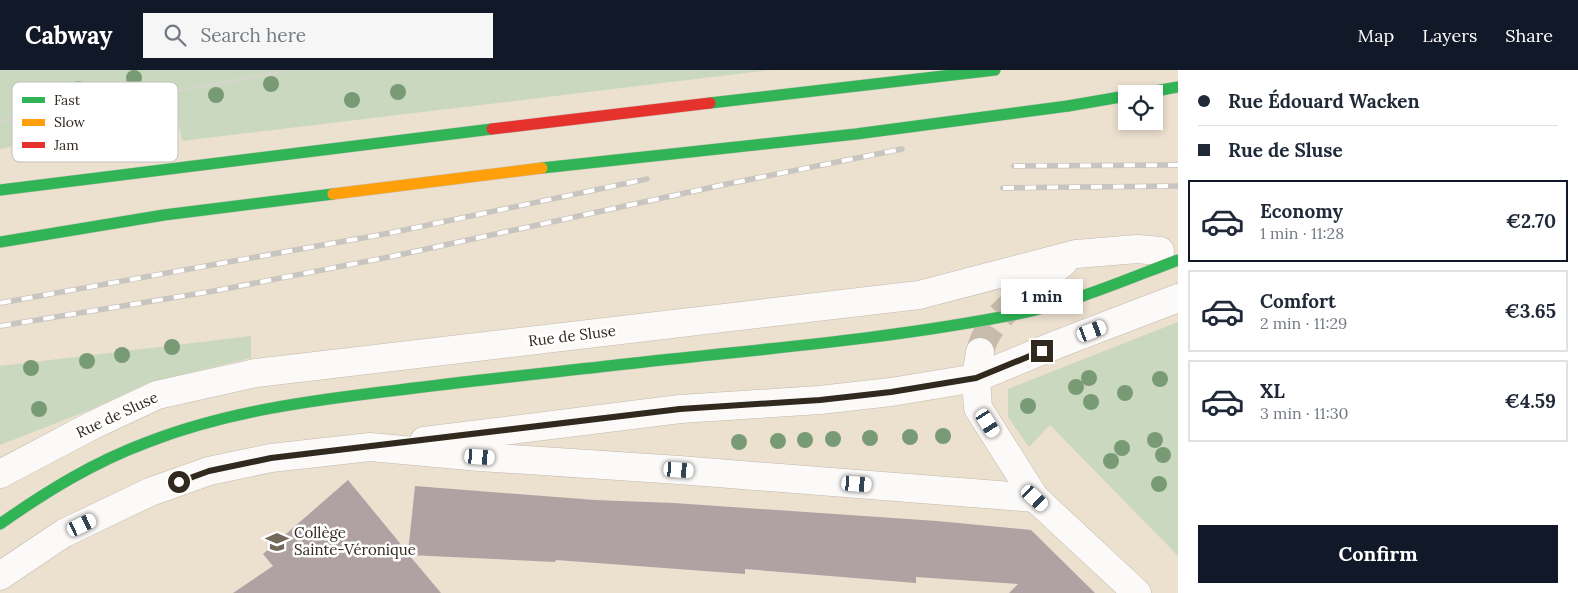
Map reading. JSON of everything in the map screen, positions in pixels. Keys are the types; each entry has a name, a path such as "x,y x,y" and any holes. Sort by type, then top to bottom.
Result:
{"highway":[{"path":"0,190 339,147 995,70"},
{"path":"1163,90 1178,87"},
{"path":"0,242 164,214 605,160 856,134 1118,97"},
{"path":"0,524 80,472 133,446 186,427 262,409 343,396 916,331 1018,314 1076,299 1169,256"}],"street":[{"name":"Rue de Sluse","path":"0,474 94,425 157,395 256,373 919,295 1076,254 1137,249 1169,256"},
{"path":"1028,290 1049,272 1076,254"},
{"path":"0,576 64,533 150,492 209,471 262,460 680,409 820,400 891,392 978,365 1058,344 1178,298"},
{"path":"978,365 978,408 1035,498 1137,593"},
{"path":"370,447 480,457 679,470 1035,498"}],"path":[{"path":"178,91 290,70"}],"green space":[{"path":"0,70 770,70 182,141 178,122 178,82 12,82 12,147 0,149"},
{"path":"1178,322 1178,556 1050,425 1029,447 1008,417 1008,389"},
{"path":"251,336 251,358 150,382 87,411 0,445 0,366"}],"building":[{"path":"348,480 408,553 415,486 595,500 674,503 937,521 1031,530 1095,593 1009,593 1018,584 916,577 916,583 745,569 745,574 556,560 555,562 409,555 441,593 233,593 273,566 263,554"}],"tunnel":[{"path":"980,352 992,326 1012,305"}],"railway":[{"path":"0,326 214,291 394,256 727,184 902,149"},
{"path":"1014,166 1178,165"},
{"path":"0,303 390,233 647,179"},
{"path":"1003,188 1178,186"}],"traffic: fast":[{"path":"710,103 995,70"},
{"path":"1163,90 1178,87"},
{"path":"1068,106 1118,97"},
{"path":"542,168 856,134 1068,106"},
{"path":"0,190 492,129"},
{"path":"0,242 164,215 333,194"},
{"path":"635,363 874,337 970,323 1058,304 1178,260"},
{"path":"0,524 35,500 90,468 148,442 209,422 272,408 335,398 635,363"}],"traffic: jam":[{"path":"492,129 710,103"}],"traffic: slow":[{"path":"333,194 542,168"}],"place":[{"name":"Collège Sainte-Véronique","path":"277,542"}],"route":[{"path":"179,482 209,471 271,458 680,409 820,400 891,392 976,378 1042,351"}]}
